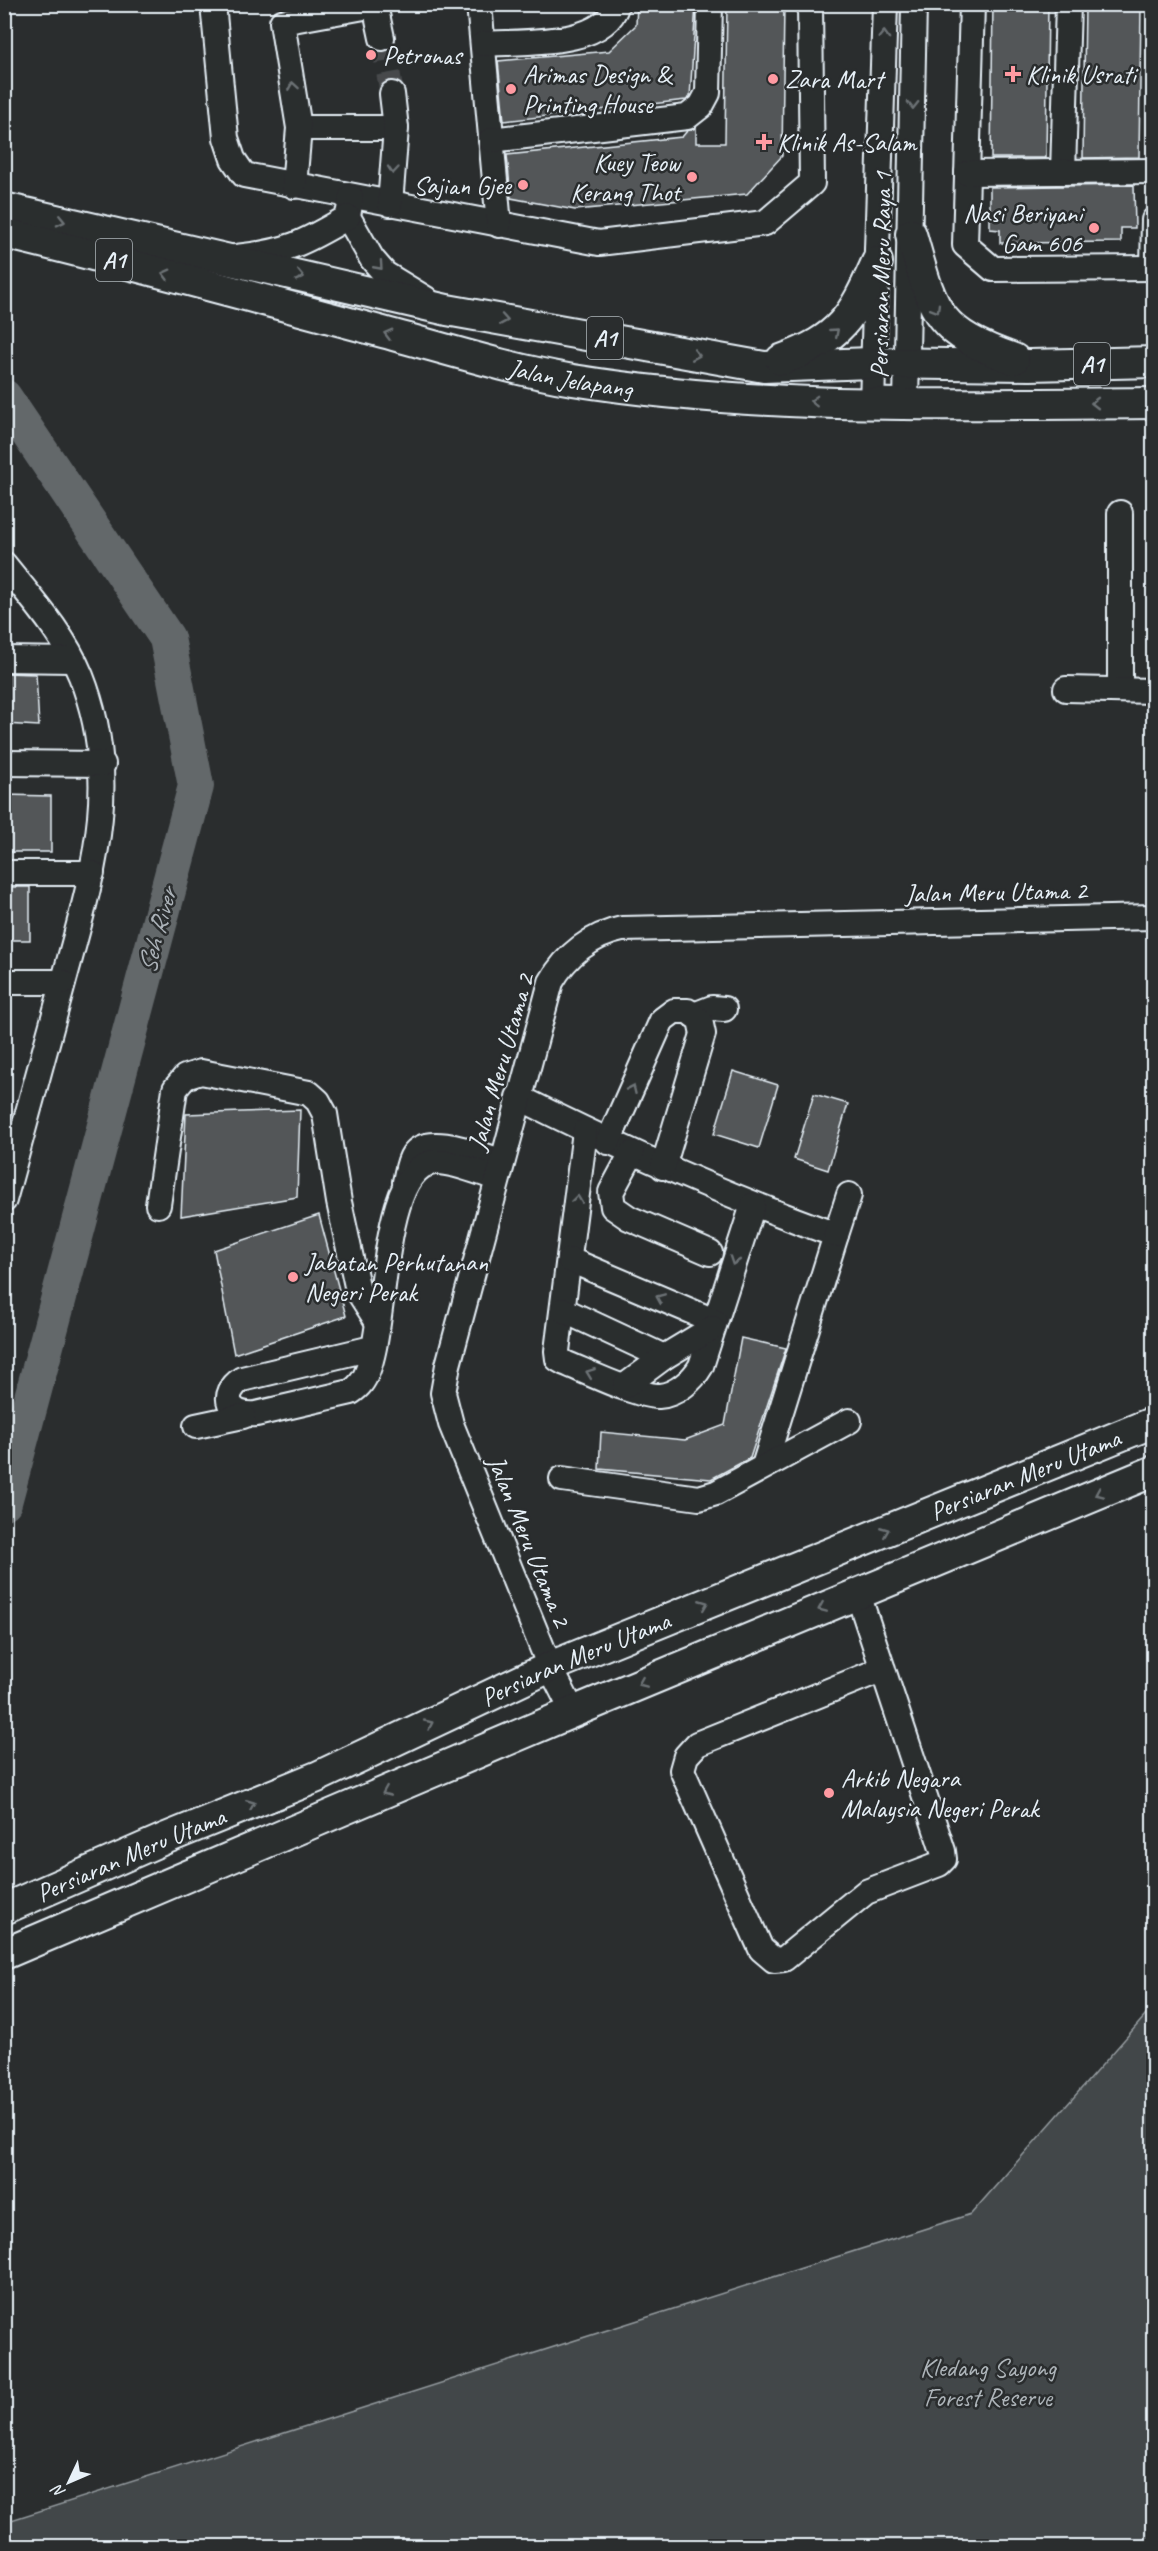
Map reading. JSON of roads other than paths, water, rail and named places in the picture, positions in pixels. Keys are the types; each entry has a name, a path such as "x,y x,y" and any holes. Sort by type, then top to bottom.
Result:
{"main road":[{"name":"Jalan Jelapang","path":"4,208 447,310 764,367 872,363 1030,365 1154,362"},
{"name":"Jalan Jelapang","path":"4,233 569,379 723,397 872,403 1154,403"},
{"path":"911,234 928,294 939,316 959,334 992,351 1030,365"},
{"path":"764,367 823,342 844,324 858,306 877,262"},
{"name":"Persiaran Meru Utama","path":"4,1909 164,1839 317,1777 550,1667 1154,1422"},
{"name":"Persiaran Meru Utama","path":"4,1954 573,1712 1154,1471"},
{"path":"317,1777 326,1818"}],"street":[{"path":"213,4 226,138 233,159 244,175 294,186 349,207 390,204 599,243 765,223 812,183 810,4"},
{"path":"479,4 499,225"},
{"path":"483,44 581,37 602,26 617,4"},
{"path":"491,140 687,117 701,106 708,93 710,4"},
{"name":"Persiaran Meru Raya 1","path":"872,403 885,4"},
{"name":"Persiaran Meru Raya 1","path":"906,403 914,4"},
{"path":"972,4 965,245 993,269 1153,267 1154,220"},
{"path":"1063,172 1068,4"},
{"path":"294,186 299,128 282,22 375,6 382,38"},
{"path":"390,204 396,128 392,94"},
{"path":"299,128 396,128"},
{"path":"967,173 1154,171"},
{"path":"223,258 263,255 293,247 349,207"},
{"path":"349,207 372,259 385,274 447,310"},
{"path":"1120,513 1120,690"},
{"path":"4,564 55,629 72,660 90,705 103,764 101,810 92,873 4,1200"},
{"path":"4,659 72,660"},
{"path":"1066,688 1154,691"},
{"path":"4,763 103,764"},
{"path":"4,873 92,873"},
{"name":"Jalan Meru Utama 2","path":"573,1712 550,1667 451,1424 443,1393 448,1365 550,981 572,954 609,931 622,929 1154,917"},
{"path":"4,982 63,982"},
{"path":"694,1015 712,1008 724,1010"},
{"path":"608,1142 662,1020 668,1014 682,1010 694,1015 700,1020 703,1034 663,1167"},
{"path":"158,1205 175,1089 185,1077 201,1072 309,1093 318,1101 325,1114 339,1202 358,1291 377,1321"},
{"path":"518,1097 663,1167 753,1205 836,1235"},
{"path":"585,1131 558,1359 625,1386 659,1396 683,1386 701,1366 753,1205"},
{"path":"196,1426 351,1392 362,1383 372,1348 394,1217 412,1155 422,1146 434,1143 499,1169"},
{"path":"632,1153 612,1192 613,1207 629,1218 710,1253"},
{"path":"764,1466 849,1195"},
{"path":"570,1260 713,1325"},
{"path":"562,1310 664,1357"},
{"path":"625,1386 713,1325"},
{"path":"243,1416 235,1412 230,1404 229,1393 234,1384 242,1379 372,1348"},
{"path":"562,1479 699,1498 716,1493 849,1421"},
{"path":"858,1593 883,1670 944,1858 939,1864 866,1892 784,1959 774,1960 761,1949 682,1770 686,1756 697,1743 883,1670"}],"waterway":[{"name":"Seh River","path":"4,397 167,638 196,786 4,1502"}],"tunnel":[{"path":"382,38 392,94"}],"place":[{"name":"Petronas","path":"371,55"},
{"name":"Klinik Usrati","path":"1013,74"},
{"name":"Zara Mart","path":"773,79"},
{"name":"Arimas Design & Printing House","path":"511,89"},
{"name":"Klinik As-Salam","path":"764,142"},
{"name":"Kuey Teow Kerang Thot","path":"692,177"},
{"name":"Sajian Gjee","path":"523,185"},
{"name":"Nasi Beriyani Gam 606","path":"1094,228"},
{"name":"Jabatan Perhutanan Negeri Perak","path":"293,1277"},
{"name":"Arkib Negara Malaysia Negeri Perak","path":"829,1793"}],"park label":[{"name":"Kledang Sayong Forest Reserve","path":"988,2382"}]}
